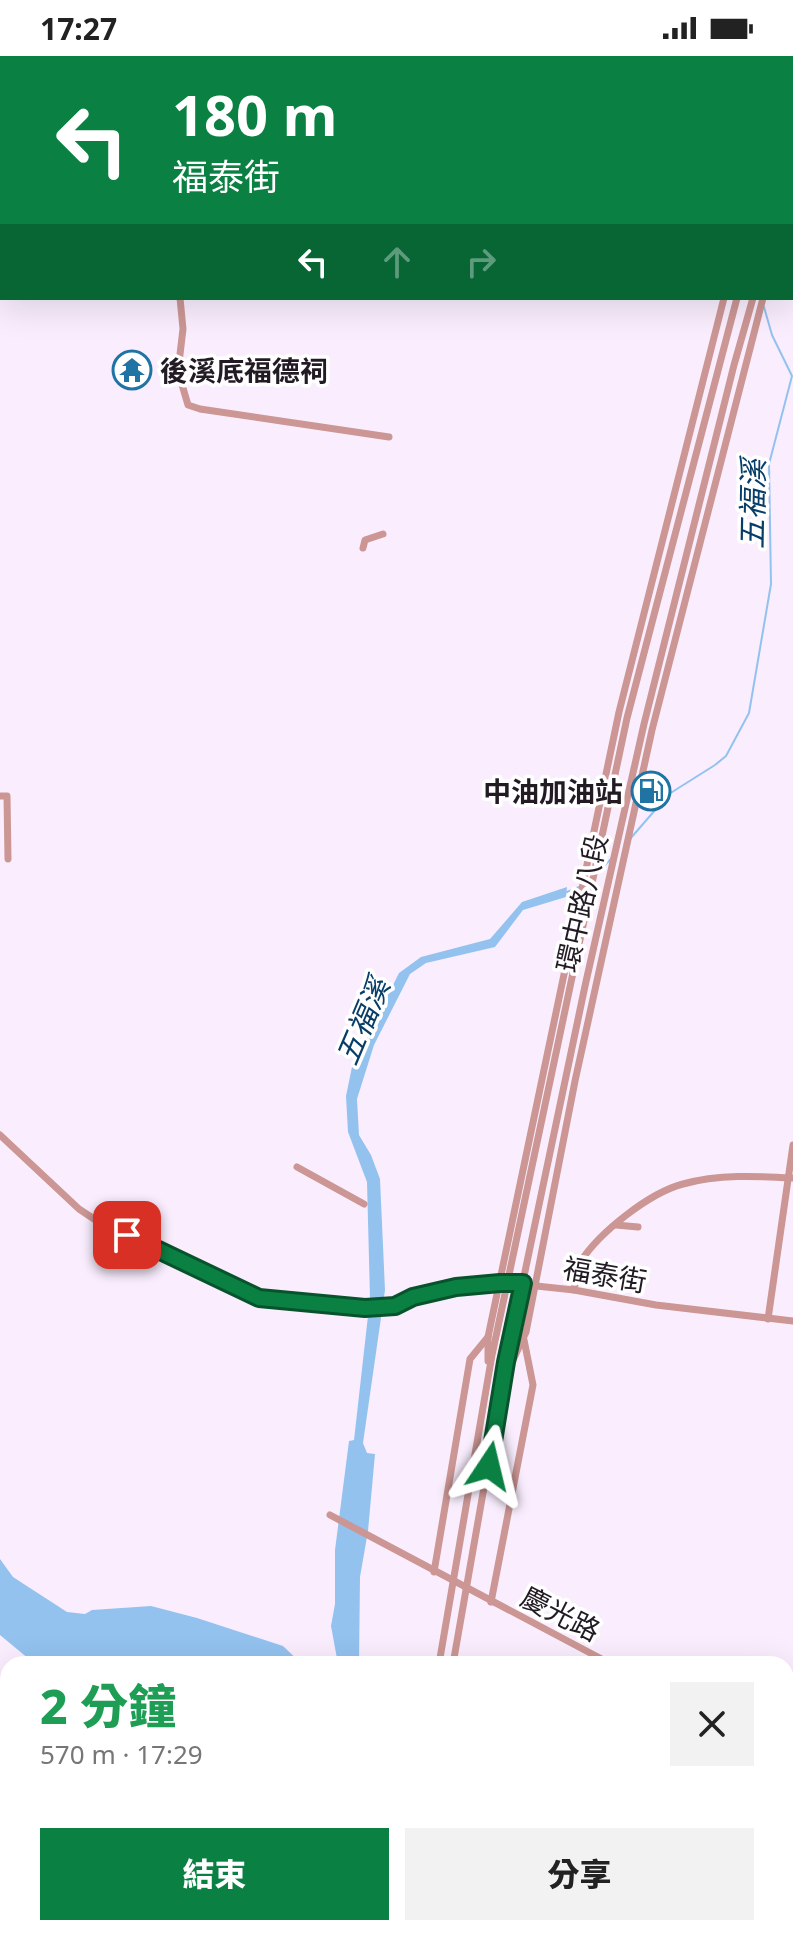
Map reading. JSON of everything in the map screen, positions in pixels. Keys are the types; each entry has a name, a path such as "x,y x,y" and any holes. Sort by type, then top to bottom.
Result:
{"street":[{"path":"180,300 183,329 178,371 188,405 389,437"},
{"name":"環中路八段","path":"583,901 588,855 724,300"},
{"name":"環中路八段","path":"440,1656 504,1283 583,901 598,852 622,720 736,300"},
{"name":"環中路八段","path":"503,1383 524,1338 563,1154 575,1081 633,817 648,725 734,365 751,308 758,300"},
{"name":"環中路八段","path":"454,1656 523,1283 615,854 759,300"},
{"path":"363,548 365,540 383,534"},
{"path":"622,720 648,725"},
{"path":"0,796 7,796 8,859"},
{"name":"福泰街","path":"0,1135 79,1209 100,1223 259,1298 365,1308 389,1307 413,1297 456,1287 523,1283 656,1305 793,1321"},
{"path":"768,1319 793,1145"},
{"path":"297,1167 364,1204"},
{"path":"574,1290 579,1263 615,1225 655,1195 680,1184 731,1177 790,1178"},
{"path":"615,1225 638,1227"},
{"name":"環中路八段","path":"488,1380 488,1337 504,1283"},
{"name":"環中路八段","path":"434,1572 470,1359 488,1337"},
{"name":"環中路八段","path":"491,1602 533,1385 524,1338"},
{"name":"慶光路","path":"330,1515 596,1656"}],"water":[{"path":"567,887 566,897 523,910 495,947 426,963 410,974 374,1045 357,1099 359,1135 380,1179 385,1290 363,1443 367,1453 375,1454 360,1577 359,1656 337,1656 331,1626 335,1604 335,1550 349,1441 354,1440 370,1298 367,1182 348,1132 346,1096 352,1067 399,973 421,957 490,939 522,902"},
{"path":"0,1559 13,1577 67,1612 85,1614 92,1610 151,1606 283,1646 294,1656 25,1656 0,1635"}],"waterway":[{"name":"五福溪","path":"630,839 669,794 726,756 749,713 771,584 769,464 792,376 772,335 764,307"},
{"name":"五福溪","path":"597,873 612,858"},
{"name":"五福溪","path":"567,892 579,887"}],"place":[{"name":"後溪底福德祠","path":"132,370"},
{"name":"中油加油站","path":"651,791"}],"route":[{"path":"127,1235 259,1298 365,1308 395,1306 413,1297 456,1287 523,1283 489,1466"}]}
